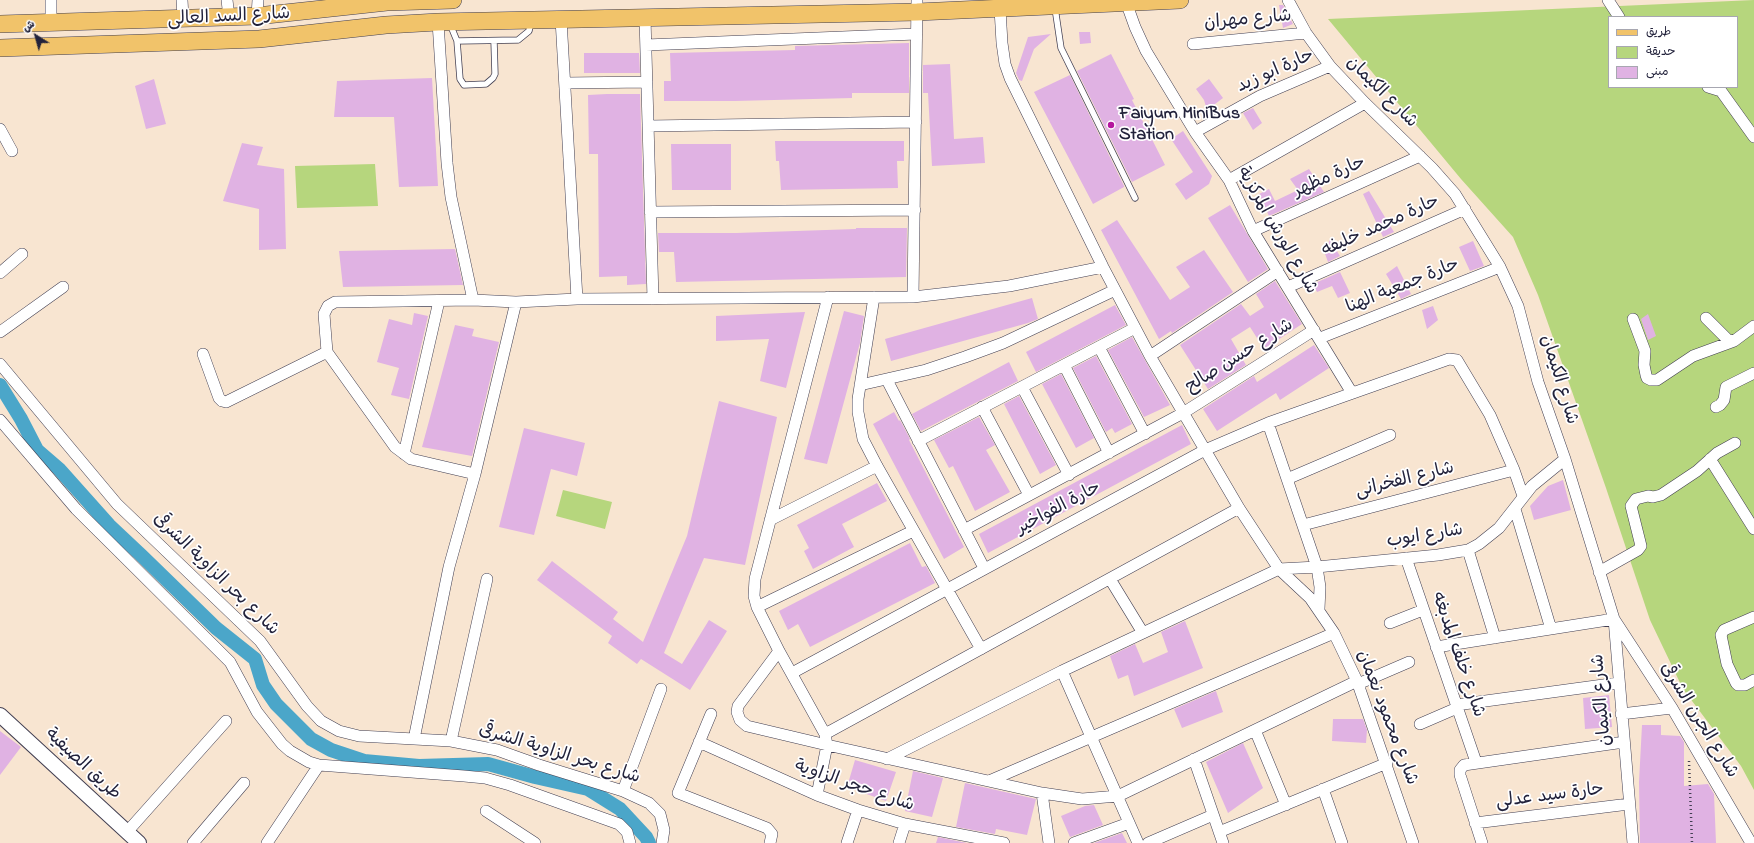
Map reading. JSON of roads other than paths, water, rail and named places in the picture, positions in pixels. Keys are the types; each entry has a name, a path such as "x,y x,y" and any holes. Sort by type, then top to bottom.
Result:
{"main road":[{"name":"شارع السد العالى","path":"0,24 183,17 228,8 453,0"},
{"name":"شارع السد العالى","path":"0,48 259,39 386,25 443,22 645,18 917,6 962,5 1000,9 1180,0"},
{"path":"103,44 104,20"}],"street":[{"path":"51,0 51,21"},
{"path":"182,0 183,17"},
{"name":"شارع الكيمان","path":"1288,0 1306,33 1330,66 1365,104 1444,181 1465,209 1500,266 1518,306 1538,382 1565,459 1614,619 1618,683 1633,843"},
{"path":"1608,0 1618,16"},
{"name":"شارع الورش المركزية","path":"1126,2 1146,51 1195,132 1229,180 1253,231 1317,334 1352,394"},
{"path":"913,297 917,6"},
{"name":"شارع محمود نعمان","path":"1000,9 1005,64 1010,78 1135,328 1239,508 1279,569 1300,588 1319,609 1334,633 1358,683 1387,763 1413,843"},
{"path":"645,18 652,299"},
{"path":"561,19 577,299"},
{"path":"443,22 447,163 451,197 474,300"},
{"name":"شارع مهران","path":"1193,44 1306,33"},
{"path":"646,45 916,34"},
{"name":"حارة ابو زيد","path":"1195,132 1260,96 1330,66"},
{"path":"565,83 647,82"},
{"path":"1711,88 1721,91 1754,137"},
{"path":"1229,180 1365,104"},
{"path":"648,126 916,122"},
{"path":"0,129 12,151"},
{"name":"حارة مظهر","path":"1253,231 1420,156"},
{"name":"حارة محمد خليفه","path":"1288,287 1465,209"},
{"path":"650,212 915,210"},
{"path":"0,273 22,254"},
{"path":"475,474 411,459 396,447 327,352 324,314 328,306 335,302 474,300 516,302 577,299 913,297 1009,286 1103,266"},
{"name":"حارة جمعية الهنا","path":"1317,334 1500,266"},
{"path":"1150,356 1278,271"},
{"path":"0,332 63,287"},
{"path":"860,385 926,370 984,350 1115,290"},
{"path":"817,796 826,740 779,651 757,606 754,596 755,579 828,297"},
{"path":"874,297 858,399 860,426 863,439 913,531 981,649"},
{"path":"404,454 439,301"},
{"path":"414,739 449,567 475,474 516,302"},
{"path":"1706,318 1723,336 1728,340 1734,341"},
{"path":"1633,319 1645,351 1644,365 1646,375 1647,378 1651,380 1657,380 1693,356 1734,341 1754,326"},
{"path":"918,441 1135,328"},
{"name":"شارع حسن صالح","path":"964,530 1183,413 1317,334"},
{"path":"1098,347 1145,434"},
{"path":"203,354 219,398 226,402 327,352"},
{"name":"حارة الفواخير","path":"792,674 984,568 1205,450 1268,423 1449,359 1457,360 1475,388 1490,415 1514,470"},
{"name":"شارع بحر الزاوية الشرقى","path":"0,364 117,504 260,641 313,714 330,726 349,734 396,739 451,741 497,750 539,765 623,791 649,803 660,814 664,830 662,843"},
{"path":"1064,365 1109,453"},
{"path":"1716,407 1724,400 1726,387 1754,373"},
{"path":"887,380 984,568"},
{"path":"1022,387 1069,475"},
{"path":"982,407 1029,495"},
{"path":"0,420 76,509 230,662 241,680 253,705 282,744 299,757 319,765 485,778 510,785 619,824 627,832 630,843"},
{"path":"1268,423 1317,567 1320,586 1319,609"},
{"path":"1287,478 1390,435"},
{"path":"1599,572 1638,550 1640,546 1631,506 1636,499 1661,495 1697,471 1717,453 1735,443"},
{"name":"شارع ايوب","path":"1279,569 1317,567 1438,555 1468,550 1479,544 1499,528 1523,496 1542,476 1565,459"},
{"path":"1710,459 1754,530"},
{"path":"770,520 877,466"},
{"path":"1514,470 1523,496"},
{"name":"شارع الفخرانى","path":"1303,525 1514,470"},
{"path":"826,740 981,649 1239,508"},
{"path":"1514,509 1551,629"},
{"path":"757,606 913,531"},
{"path":"1468,550 1495,638"},
{"name":"شارع خلف المدبغه","path":"1406,558 1476,762"},
{"path":"887,759 1062,671 1279,569"},
{"path":"451,741 487,579"},
{"path":"1110,579 1143,633"},
{"path":"1390,622 1423,610"},
{"path":"1754,618 1724,630 1721,635 1726,664 1736,683 1738,685 1745,685 1754,680"},
{"path":"1436,647 1614,619"},
{"name":"شارع الجرن الشرقى","path":"1614,619 1672,708 1751,843"},
{"path":"988,781 1334,633"},
{"path":"779,651 738,706 737,712 740,720 747,726 826,740 887,759 1042,793 1082,799 1100,799 1118,796 1255,730 1358,683 1409,662"},
{"path":"1062,671 1138,843"},
{"path":"1420,724 1457,707 1618,683"},
{"path":"623,791 661,689"},
{"path":"1621,714 1672,708"},
{"path":"711,714 678,793 767,828 772,834 770,843"},
{"name":"طريق الصيفية","path":"0,715 139,843"},
{"path":"127,832 226,721"},
{"path":"1255,730 1286,805"},
{"name":"شارع حجر الزاوية","path":"699,742 817,796 858,810 905,824 1004,843"},
{"path":"1482,843 1460,775 1460,770 1464,765 1476,762 1624,742"},
{"path":"1194,759 1223,843"},
{"path":"1219,832 1387,763"},
{"path":"268,843 319,765"},
{"path":"193,843 244,783"},
{"path":"1323,789 1342,843"},
{"path":"1042,793 1049,843"},
{"name":"حارة سيد عدلى","path":"1475,823 1629,804"},
{"path":"847,843 858,810"},
{"path":"486,811 535,843"},
{"path":"1148,843 1213,815"},
{"path":"1074,843 1129,823"},
{"path":"899,843 905,824"}],"lane":[{"path":"1054,6 1061,48 1135,198"},
{"path":"458,41 494,41 514,40 521,38 529,31 531,20"},
{"path":"443,22 458,41 460,79 466,86 486,84 493,78 495,74 494,41"}],"waterway":[{"path":"0,385 21,419 37,450 59,469 109,525 216,628 255,659 263,685 276,704 311,739 331,750 364,761 419,766 488,764 535,777 588,789 620,809 646,837 649,843"}],"place":[{"name":"Faiyum MiniBus Station","path":"1111,125"}]}
